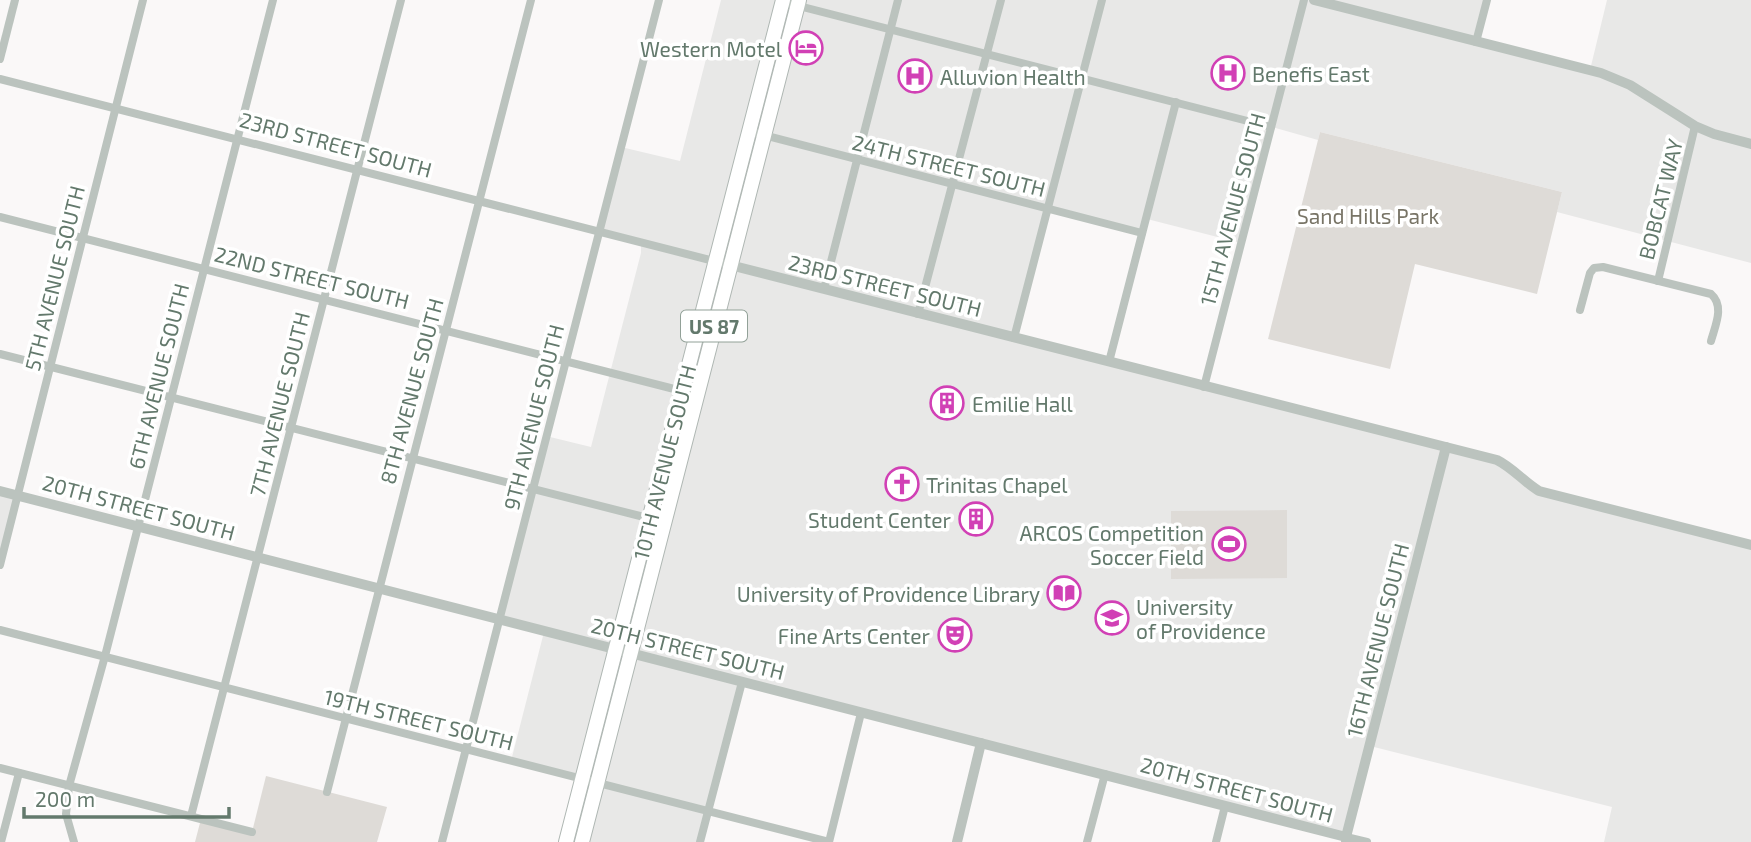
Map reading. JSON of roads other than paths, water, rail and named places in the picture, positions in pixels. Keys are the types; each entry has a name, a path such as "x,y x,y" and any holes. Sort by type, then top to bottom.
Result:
{"highway":[{"name":"10TH AVENUE SOUTH","path":"582,842 666,523 714,261 748,131 787,2"},
{"name":"10TH AVENUE SOUTH","path":"566,842 650,519 729,265 763,135 787,2"}],"street":[{"path":"0,59 15,0"},
{"name":"5TH AVENUE SOUTH","path":"0,565 143,0"},
{"name":"6TH AVENUE SOUTH","path":"74,842 66,814 69,786 105,656 273,0"},
{"name":"7TH AVENUE SOUTH","path":"191,816 401,0"},
{"name":"8TH AVENUE SOUTH","path":"327,792 531,0"},
{"name":"9TH AVENUE SOUTH","path":"442,842 659,0"},
{"path":"824,289 898,0"},
{"path":"918,314 1001,0"},
{"path":"1014,338 1102,0"},
{"name":"15TH AVENUE SOUTH","path":"1204,387 1304,0"},
{"path":"1314,0 1615,79 1647,95 1696,126 1751,144"},
{"path":"1476,42 1487,0"},
{"path":"787,2 1271,127"},
{"name":"23RD STREET SOUTH","path":"0,79 1497,460 1539,491 1751,545"},
{"path":"1109,362 1176,102"},
{"name":"BOBCAT WAY","path":"1658,281 1696,126"},
{"name":"24TH STREET SOUTH","path":"748,131 1142,233"},
{"name":"22ND STREET SOUTH","path":"0,217 689,393"},
{"path":"1580,310 1590,273 1594,268 1602,267 1711,294 1717,299 1719,309 1711,341"},
{"path":"0,354 666,523"},
{"name":"16TH AVENUE SOUTH","path":"1345,840 1447,447"},
{"name":"20TH STREET SOUTH","path":"0,491 1105,774 1345,840 1367,842"},
{"name":"19TH STREET SOUTH","path":"0,630 829,842"},
{"path":"700,842 742,682"},
{"path":"829,842 862,713"},
{"path":"957,842 981,743"},
{"path":"0,768 252,832"},
{"path":"1,842 19,773"},
{"path":"1087,842 1105,774"},
{"path":"1216,842 1226,806"}],"place":[{"name":"Western Motel","path":"806,48"},
{"name":"Benefis East","path":"1228,73"},
{"name":"Alluvion Health","path":"915,76"},
{"name":"Emilie Hall","path":"947,403"},
{"name":"Trinitas Chapel","path":"902,484"},
{"name":"Student Center","path":"976,519"},
{"name":"ARCOS Competition Soccer Field","path":"1229,544"},
{"name":"University of Providence Library","path":"1064,593"},
{"name":"University of Providence","path":"1112,618"},
{"name":"Fine Arts Center","path":"955,635"}],"park label":[{"name":"Sand Hills Park","path":"1368,215"}]}
